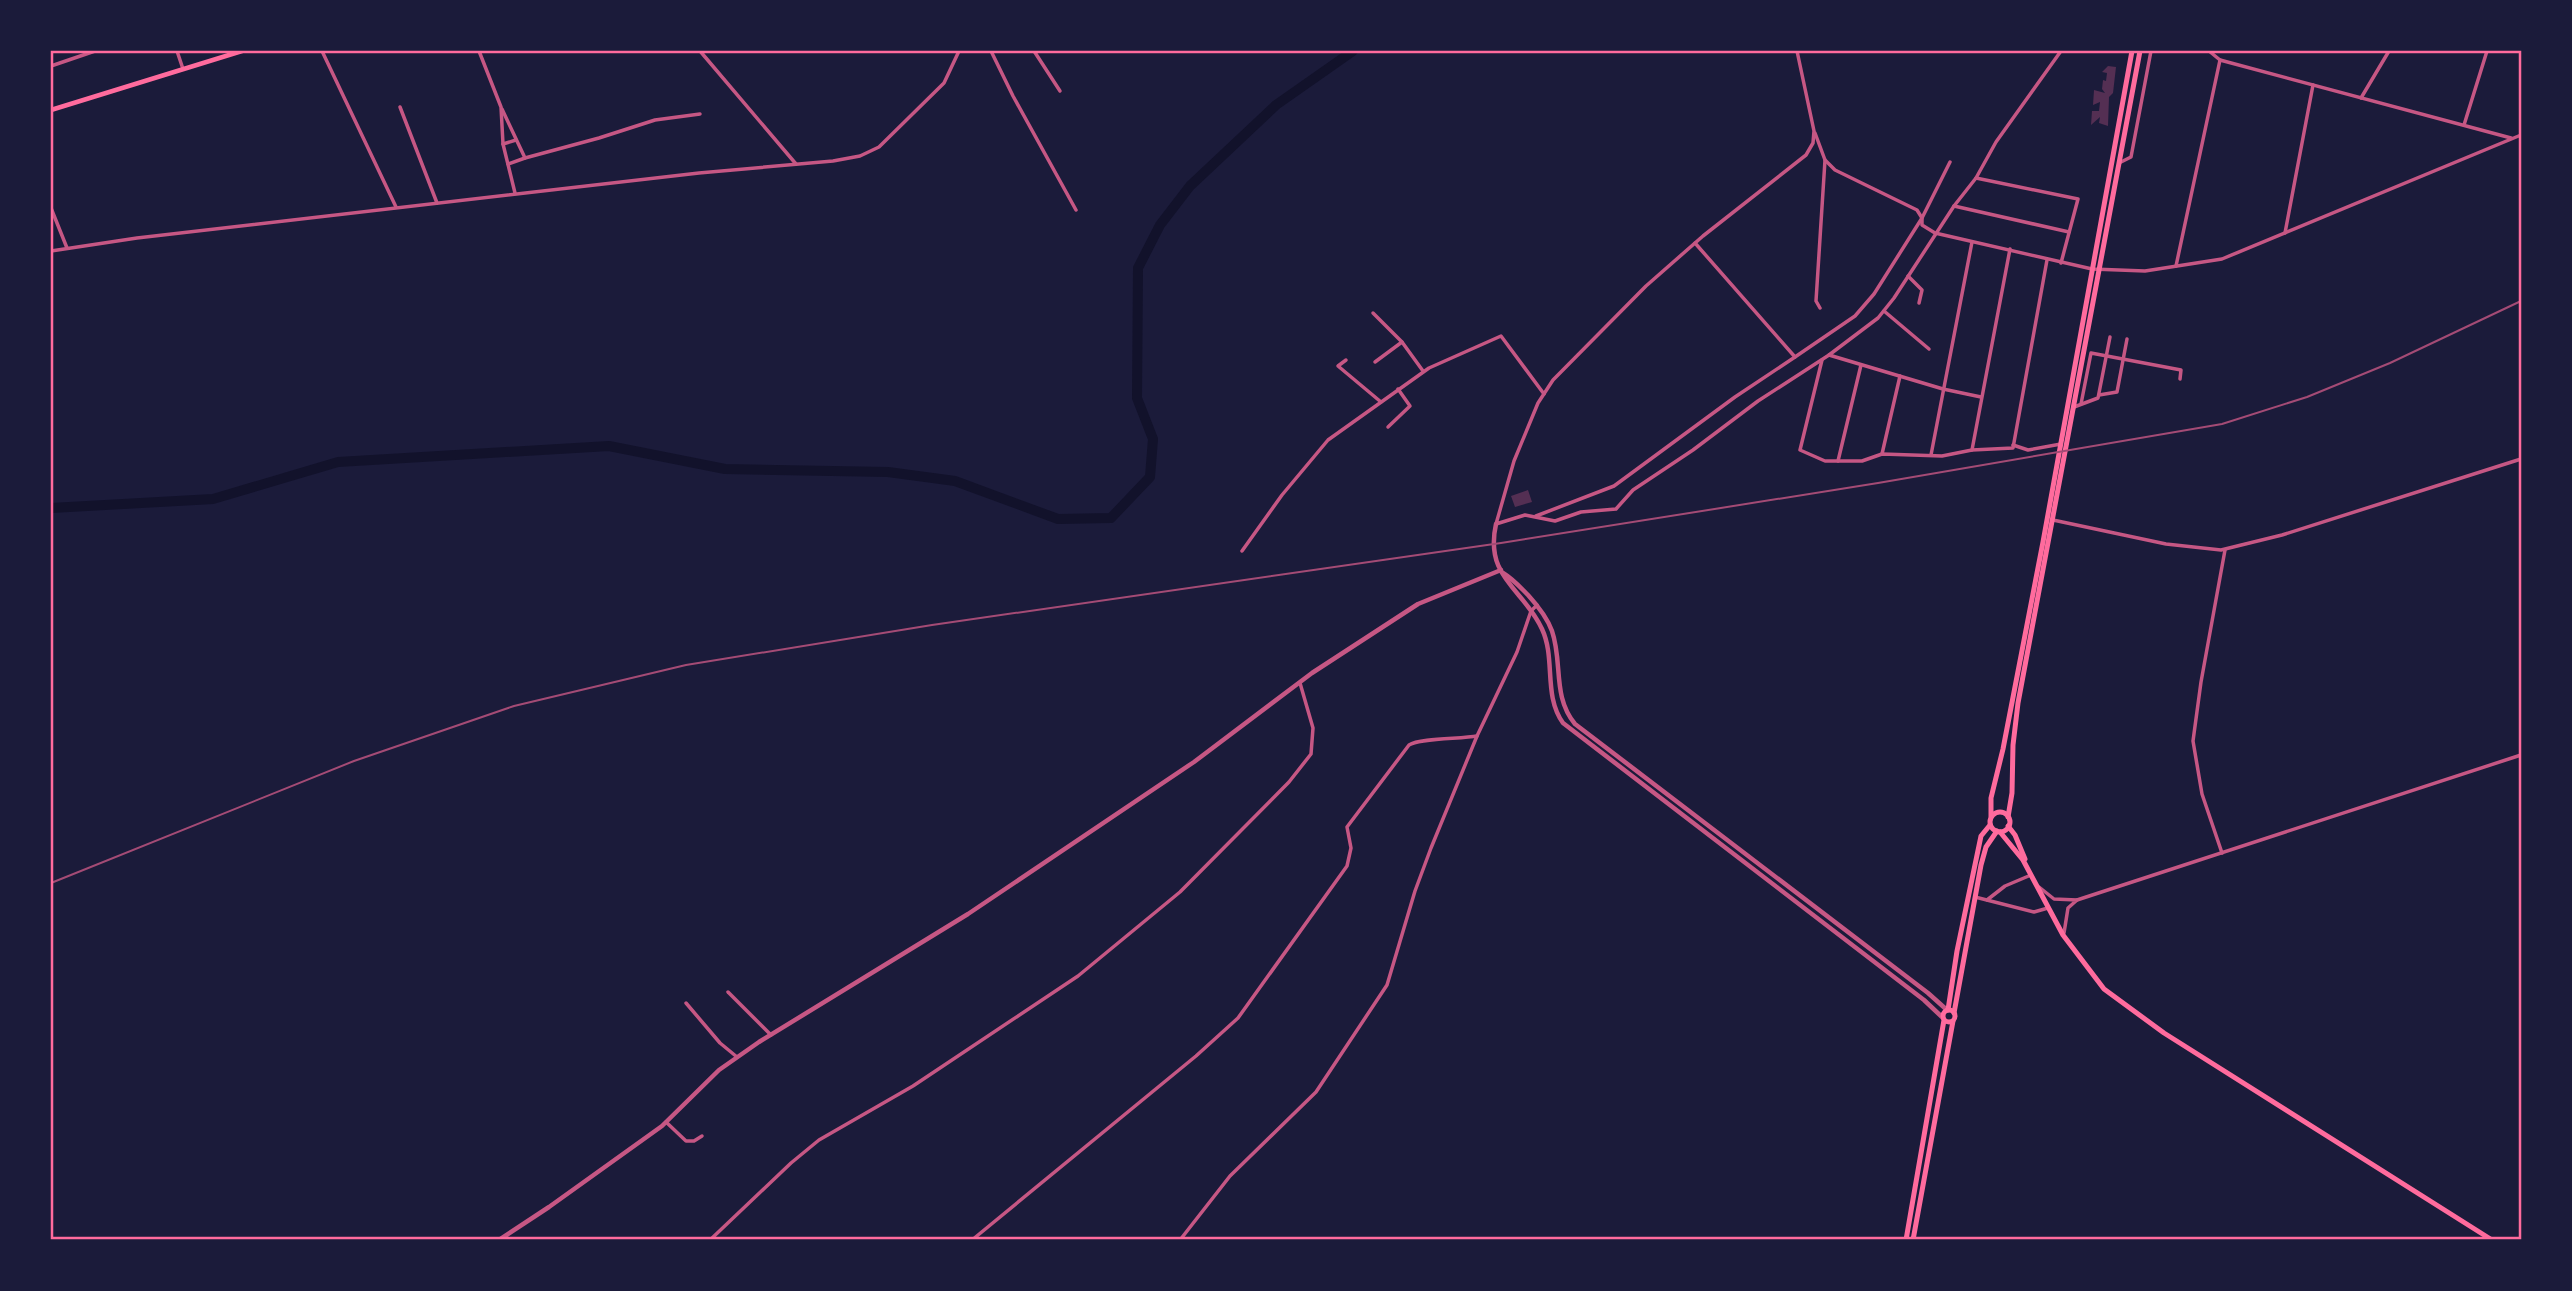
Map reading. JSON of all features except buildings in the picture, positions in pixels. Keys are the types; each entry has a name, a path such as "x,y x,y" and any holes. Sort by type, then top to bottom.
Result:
{"main road":[{"path":"51,110 242,51"},
{"path":"1913,1240 1953,1021 1950,1011 1981,836 1990,825 1991,797 2008,725 2132,51"},
{"path":"2031,875 2015,835 2008,826 2012,793 2012,745 2140,51"},
{"path":"1991,816 2000,812 2008,817"},
{"path":"1990,825 1999,832 2031,875 2063,935 2104,989 2164,1033 2492,1240"},
{"path":"1972,897 1986,847 2008,826"},
{"path":"1906,1240 1942,1014 1950,1011"},
{"path":"1943,1019 1953,1021"}],"street":[{"path":"51,66 95,51"},
{"path":"177,51 183,69"},
{"path":"323,51 396,208"},
{"path":"479,51 525,158"},
{"path":"700,51 796,164"},
{"path":"51,251 515,194 860,156 878,147 944,83 959,51"},
{"path":"991,51 1076,210"},
{"path":"1034,51 1060,91"},
{"path":"1797,51 1814,131 1825,160 1835,170 1917,210 1922,218 1922,225 1935,233 2099,270 2145,271 2222,259 2521,135"},
{"path":"1496,524 1525,515 1555,521 1581,512 1616,509 1633,490 1693,450 1758,401 1822,360 1878,318 1976,178 1996,142 2061,51"},
{"path":"2119,163 2131,157 2151,51"},
{"path":"2208,51 2220,60 2512,138"},
{"path":"2361,98 2389,51"},
{"path":"2464,125 2487,51"},
{"path":"2176,266 2220,60"},
{"path":"2285,233 2312,85"},
{"path":"400,107 437,204"},
{"path":"501,107 503,144 515,194"},
{"path":"508,164 655,120 700,114"},
{"path":"1814,131 1806,155 1695,243 1646,286 1553,380 1538,402 1514,461 1496,524 1494,547 1502,571 1512,589 1531,611 1546,639 1553,704 1568,728 1924,1000 1943,1019"},
{"path":"503,144 516,140"},
{"path":"1820,308 1816,301 1825,160"},
{"path":"1533,517 1614,486 1735,397 1856,316 1874,294 1922,218 1950,162"},
{"path":"1976,178 2078,199 2061,263"},
{"path":"1954,206 2069,232"},
{"path":"51,208 68,248"},
{"path":"1931,455 1972,242"},
{"path":"1695,243 1795,357"},
{"path":"1972,450 2010,249"},
{"path":"1822,360 1800,450 1825,461 1862,461 1882,454 1941,456 1972,450 2013,448 2047,260"},
{"path":"1908,276 1922,290 1919,303"},
{"path":"1884,311 1929,349"},
{"path":"1373,313 1402,342 1423,371"},
{"path":"1242,551 1282,495 1328,440 1423,371 1501,336 1544,394"},
{"path":"2074,407 2098,398 2110,337"},
{"path":"2099,395 2117,392 2127,339"},
{"path":"1375,362 1402,342"},
{"path":"2081,404 2091,353 2181,370 2180,379"},
{"path":"1829,355 1943,389 1981,397"},
{"path":"1346,360 1338,366 1381,402"},
{"path":"1838,461 1861,365"},
{"path":"1882,454 1900,376"},
{"path":"1388,427 1410,407 1398,389"},
{"path":"2013,445 2028,450 2060,444"},
{"path":"2053,520 2166,544 2226,549 2283,535 2521,459"},
{"path":"2222,853 2203,794 2193,741 2201,682 2226,549"},
{"path":"1502,571 1537,605 1552,630 1560,696 1575,724 1950,1011"},
{"path":"499,1240 666,1122 719,1070 738,1057 968,914 1194,762 1300,683 1418,604 1502,571"},
{"path":"1180,1240 1230,1176 1316,1093 1387,985 1415,891 1477,736 1517,652 1531,611 1537,605"},
{"path":"710,1240 803,1152 857,1116 913,1086 1078,976 1180,892 1289,782 1311,754 1313,728 1300,683"},
{"path":"972,1240 1196,1056 1238,1018 1347,866 1351,848 1347,827 1409,745 1420,740 1451,740 1477,736"},
{"path":"2037,885 2054,899 2077,900 2521,755"},
{"path":"1987,900 2005,886 2031,875"},
{"path":"1972,897 2034,912 2048,908"},
{"path":"2063,935 2068,908 2077,900"},
{"path":"728,992 771,1035"},
{"path":"686,1003 720,1043 738,1057"},
{"path":"666,1122 686,1141 694,1141 702,1136"}],"waterway":[{"path":"51,508 213,499 338,462 609,446 725,469 888,472 955,481 1058,519 1111,518 1150,477 1153,439 1137,398 1138,268 1160,225 1190,186 1276,105 1353,51"}],"railway":[{"path":"51,883 354,761 514,706 686,665 932,625 1501,543 1878,483 2222,424 2307,397 2390,363 2521,301"}]}
